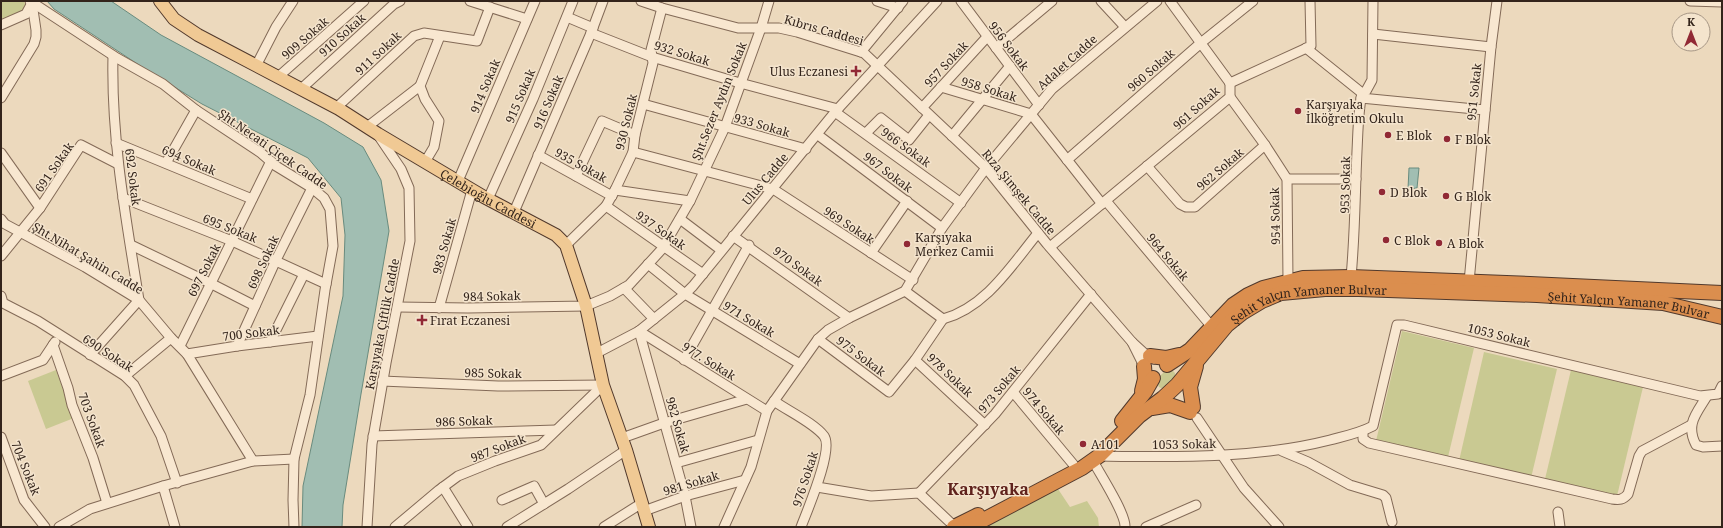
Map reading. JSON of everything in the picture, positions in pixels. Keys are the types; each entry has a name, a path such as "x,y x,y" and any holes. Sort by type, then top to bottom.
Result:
{"highway":[{"name":"Şehit Yalçın Yamaner Bulvar","path":"954,527 1073,464 1097,446 1128,414 1142,406 1167,380 1187,353 1233,305 1248,295 1263,288 1303,278 1352,277 1722,293"},
{"name":"Şehit Yalçın Yamaner Bulvar","path":"970,527 1082,468 1096,458 1139,416 1142,406 1167,380 1200,358 1227,325 1242,313 1262,301 1281,293 1313,290 1359,289 1633,301 1663,303 1722,317"},
{"path":"1187,353 1147,361 1142,406 1170,405 1193,412 1191,392 1192,378 1200,358"}],"main road":[{"name":"Çelebioğlu Caddesi","path":"160,1 174,19 198,35 337,108 472,190 556,235 566,245"},
{"path":"566,245 586,306 603,384 626,450 649,527"}],"street":[{"path":"256,66 276,27 293,1"},
{"name":"909 Sokak","path":"278,77 364,1"},
{"name":"910 Sokak","path":"301,89 394,4 400,1"},
{"path":"470,1 527,19"},
{"name":"914 Sokak","path":"458,181 535,1"},
{"name":"915 Sokak","path":"488,199 573,1"},
{"name":"916 Sokak","path":"514,212 592,31 603,1"},
{"name":"Kıbrıs Caddesi","path":"641,1 738,28 779,28 798,32 864,53 878,67"},
{"name":"Şht.Sezer Aydın Sokak","path":"586,306 624,288 663,247 680,219 725,127 761,28 769,1"},
{"path":"877,1 901,4"},
{"name":"Ulus Cadde","path":"597,353 639,331 684,294 837,111 936,1"},
{"name":"956 Sokak","path":"961,1 1039,105"},
{"path":"996,48 1052,1"},
{"path":"1101,1 1125,28"},
{"name":"Adalet Cadde","path":"906,291 942,228 986,168 1052,89 1157,1"},
{"path":"1170,1 1202,42 1230,83"},
{"name":"960 Sokak","path":"1067,160 1202,42 1253,1"},
{"path":"1310,1 1311,46 1306,48 1361,96 1485,110"},
{"path":"1361,96 1366,91 1372,80 1372,1"},
{"name":"951 Sokak","path":"1469,282 1490,47 1497,1"},
{"path":"1690,1 1722,2"},
{"path":"1,25 26,14 31,2"},
{"path":"1,98 34,44 36,37 31,2"},
{"name":"Şht.Necati Çiçek Cadde","path":"31,2 113,56 163,84 196,110 261,152 271,161 312,188 324,198 330,209 333,246 310,395 294,459 294,527"},
{"path":"861,52 901,4"},
{"name":"911 Sokak","path":"337,108 414,36 424,33 476,41 490,7"},
{"name":"930 Sokak","path":"566,245 606,206 614,193 633,152 635,135 653,63 651,50 662,8"},
{"name":"932 Sokak","path":"566,17 592,31 652,57 837,111"},
{"path":"1373,34 1490,47"},
{"path":"367,127 420,86 440,36"},
{"name":"957 Sokak","path":"922,108 987,37"},
{"name":"961 Sokak","path":"1050,247 1230,97 1230,83 1306,48"},
{"name":"692 Sokak","path":"113,56 112,85 118,164 139,300"},
{"path":"952,136 1010,66"},
{"name":"Rıza Şimşek Cadde","path":"878,67 986,168 1038,233 1147,361 1167,380"},
{"path":"420,86 425,99 439,121 434,147 425,162"},
{"name":"958 Sokak","path":"941,87 1031,114"},
{"name":"953 Sokak","path":"1352,277 1356,230 1356,179 1361,96"},
{"name":"954 Sokak","path":"1230,97 1265,145 1287,179 1288,281"},
{"name":"933 Sokak","path":"643,104 806,149"},
{"path":"166,163 196,110"},
{"name":"966 Sokak","path":"837,111 961,203"},
{"name":"964 Sokak","path":"1031,114 1067,160 1212,327"},
{"path":"866,133 881,118 909,140 930,115"},
{"path":"576,176 602,120 635,135"},
{"name":"Karşıyaka Çiftlik Cadde","path":"367,527 373,436 382,381 410,241 409,188 401,169 378,134"},
{"name":"967 Sokak","path":"818,135 942,228"},
{"name":"694 Sokak","path":"116,143 252,199"},
{"name":"691 Sokak","path":"1,256 40,208 81,145 118,164"},
{"name":"962 Sokak","path":"1148,166 1180,204 1188,208 1195,207 1265,145"},
{"name":"969 Sokak","path":"633,152 773,189 913,280"},
{"path":"1,153 40,208"},
{"name":"935 Sokak","path":"538,155 576,176 614,193 690,200"},
{"name":"697 Sokak","path":"180,346 271,161"},
{"path":"1287,179 1356,179"},
{"name":"698 Sokak","path":"237,346 276,260 312,188"},
{"name":"983 Sokak","path":"439,308 472,190"},
{"name":"695 Sokak","path":"123,198 232,241 326,284"},
{"path":"871,253 907,201"},
{"name":"937 Sokak","path":"606,206 702,274"},
{"path":"680,219 721,250"},
{"name":"Şht.Nihat Şahin Cadde","path":"2,223 85,267 139,300 171,338 187,354 253,461"},
{"path":"915,360 943,319 961,313 975,304 994,286 1038,233"},
{"name":"970 Sokak","path":"733,236 749,245 849,318"},
{"path":"131,245 255,306"},
{"path":"684,360 749,245"},
{"name":"971 Sokak","path":"648,264 684,294 800,364"},
{"path":"270,342 304,274"},
{"path":"624,288 654,319"},
{"path":"724,527 751,467 767,412 818,339 828,330 849,318 906,291 943,319"},
{"name":"973 Sokak","path":"919,493 985,425 1091,294"},
{"path":"90,355 139,300"},
{"name":"690 Sokak","path":"2,301 38,321 125,376 134,384 161,436 177,483"},
{"name":"984 Sokak","path":"398,307 439,308 586,306"},
{"name":"1053 Sokak","path":"1096,458 1222,455 1282,451 1363,431 1374,426 1397,325 1404,325 1700,396 1707,396"},
{"name":"977. Sokak","path":"639,331 767,412"},
{"name":"982 Sokak","path":"639,331 685,496 691,527"},
{"path":"1,376 42,360 60,335"},
{"name":"700 Sokak","path":"187,354 318,336"},
{"path":"125,376 171,338"},
{"name":"975 Sokak","path":"818,339 889,392 915,360"},
{"name":"703 Sokak","path":"53,344 68,388 72,405 93,458 107,503"},
{"name":"978 Sokak","path":"915,360 985,425"},
{"name":"Rıza Şimşek Cadde","path":"1147,361 1167,380"},
{"path":"1167,380 1193,412"},
{"path":"1167,380 1193,412 1244,488 1279,527"},
{"name":"985 Sokak","path":"382,381 498,386 603,384"},
{"name":"987 Sokak","path":"395,527 458,476 541,445 603,384"},
{"path":"1722,386 1718,394 1707,396 1694,417 1692,425 1692,436 1696,445 1703,448 1722,446"},
{"name":"974 Sokak","path":"1013,392 1073,464"},
{"path":"622,438 664,423 747,399"},
{"name":"976 Sokak","path":"774,401 817,429 825,437 827,448 817,487 808,505 801,527"},
{"path":"1363,431 1363,439 1369,443 1620,500 1625,499 1628,494 1639,456 1642,451 1692,425"},
{"name":"986 Sokak","path":"373,436 556,430"},
{"name":"704 Sokak","path":"1,437 24,500 45,527"},
{"path":"676,463 758,440"},
{"path":"507,527 626,450"},
{"path":"1282,451 1308,462 1350,485 1383,495 1386,498 1392,522"},
{"path":"1096,458 1126,523 1125,527"},
{"path":"59,527 90,509 163,486 253,461 294,459"},
{"name":"981 Sokak","path":"604,527 643,507 745,480"},
{"path":"163,486 175,527"},
{"path":"502,500 534,486 544,504"},
{"path":"443,487 468,527"},
{"path":"817,487 871,496 919,493 954,527"},
{"path":"1146,527 1196,505"},
{"path":"1558,512 1560,527"}],"green space":[{"path":"1,1 24,1 26,7 23,13 1,20"},
{"path":"1402,331 1474,348 1448,457 1376,441"},
{"path":"1484,352 1557,369 1531,478 1459,461"},
{"path":"56,370 74,418 46,429 28,381"},
{"path":"1172,370 1175,373 1175,378 1163,389 1159,387 1157,383 1158,378 1165,371"},
{"path":"1571,370 1643,387 1617,496 1545,479"},
{"path":"1058,489 1070,507 1087,501 1098,518 1099,527 986,527"}],"shaded area":[{"path":"47,1 111,1 161,35 324,123 363,147 381,180 389,231 343,505 342,527 302,527 303,486 343,296 345,235 341,198 308,158 202,104 142,67 54,9"},
{"path":"1409,168 1419,168 1417,188 1408,189"}],"place":[{"name":"Ulus Eczanesi","path":"856,71"},
{"name":"Karşıyaka İlköğretim Okulu","path":"1298,111"},
{"name":"E Blok","path":"1388,135"},
{"name":"F Blok","path":"1447,139"},
{"name":"D Blok","path":"1382,192"},
{"name":"G Blok","path":"1446,196"},
{"name":"C Blok","path":"1386,240"},
{"name":"A Blok","path":"1439,243"},
{"name":"Karşıyaka Merkez Camii","path":"907,244"},
{"name":"Fırat Eczanesi","path":"422,320"},
{"name":"A101","path":"1083,444"}],"district":[{"name":"Karşıyaka","path":"988,489"}]}
